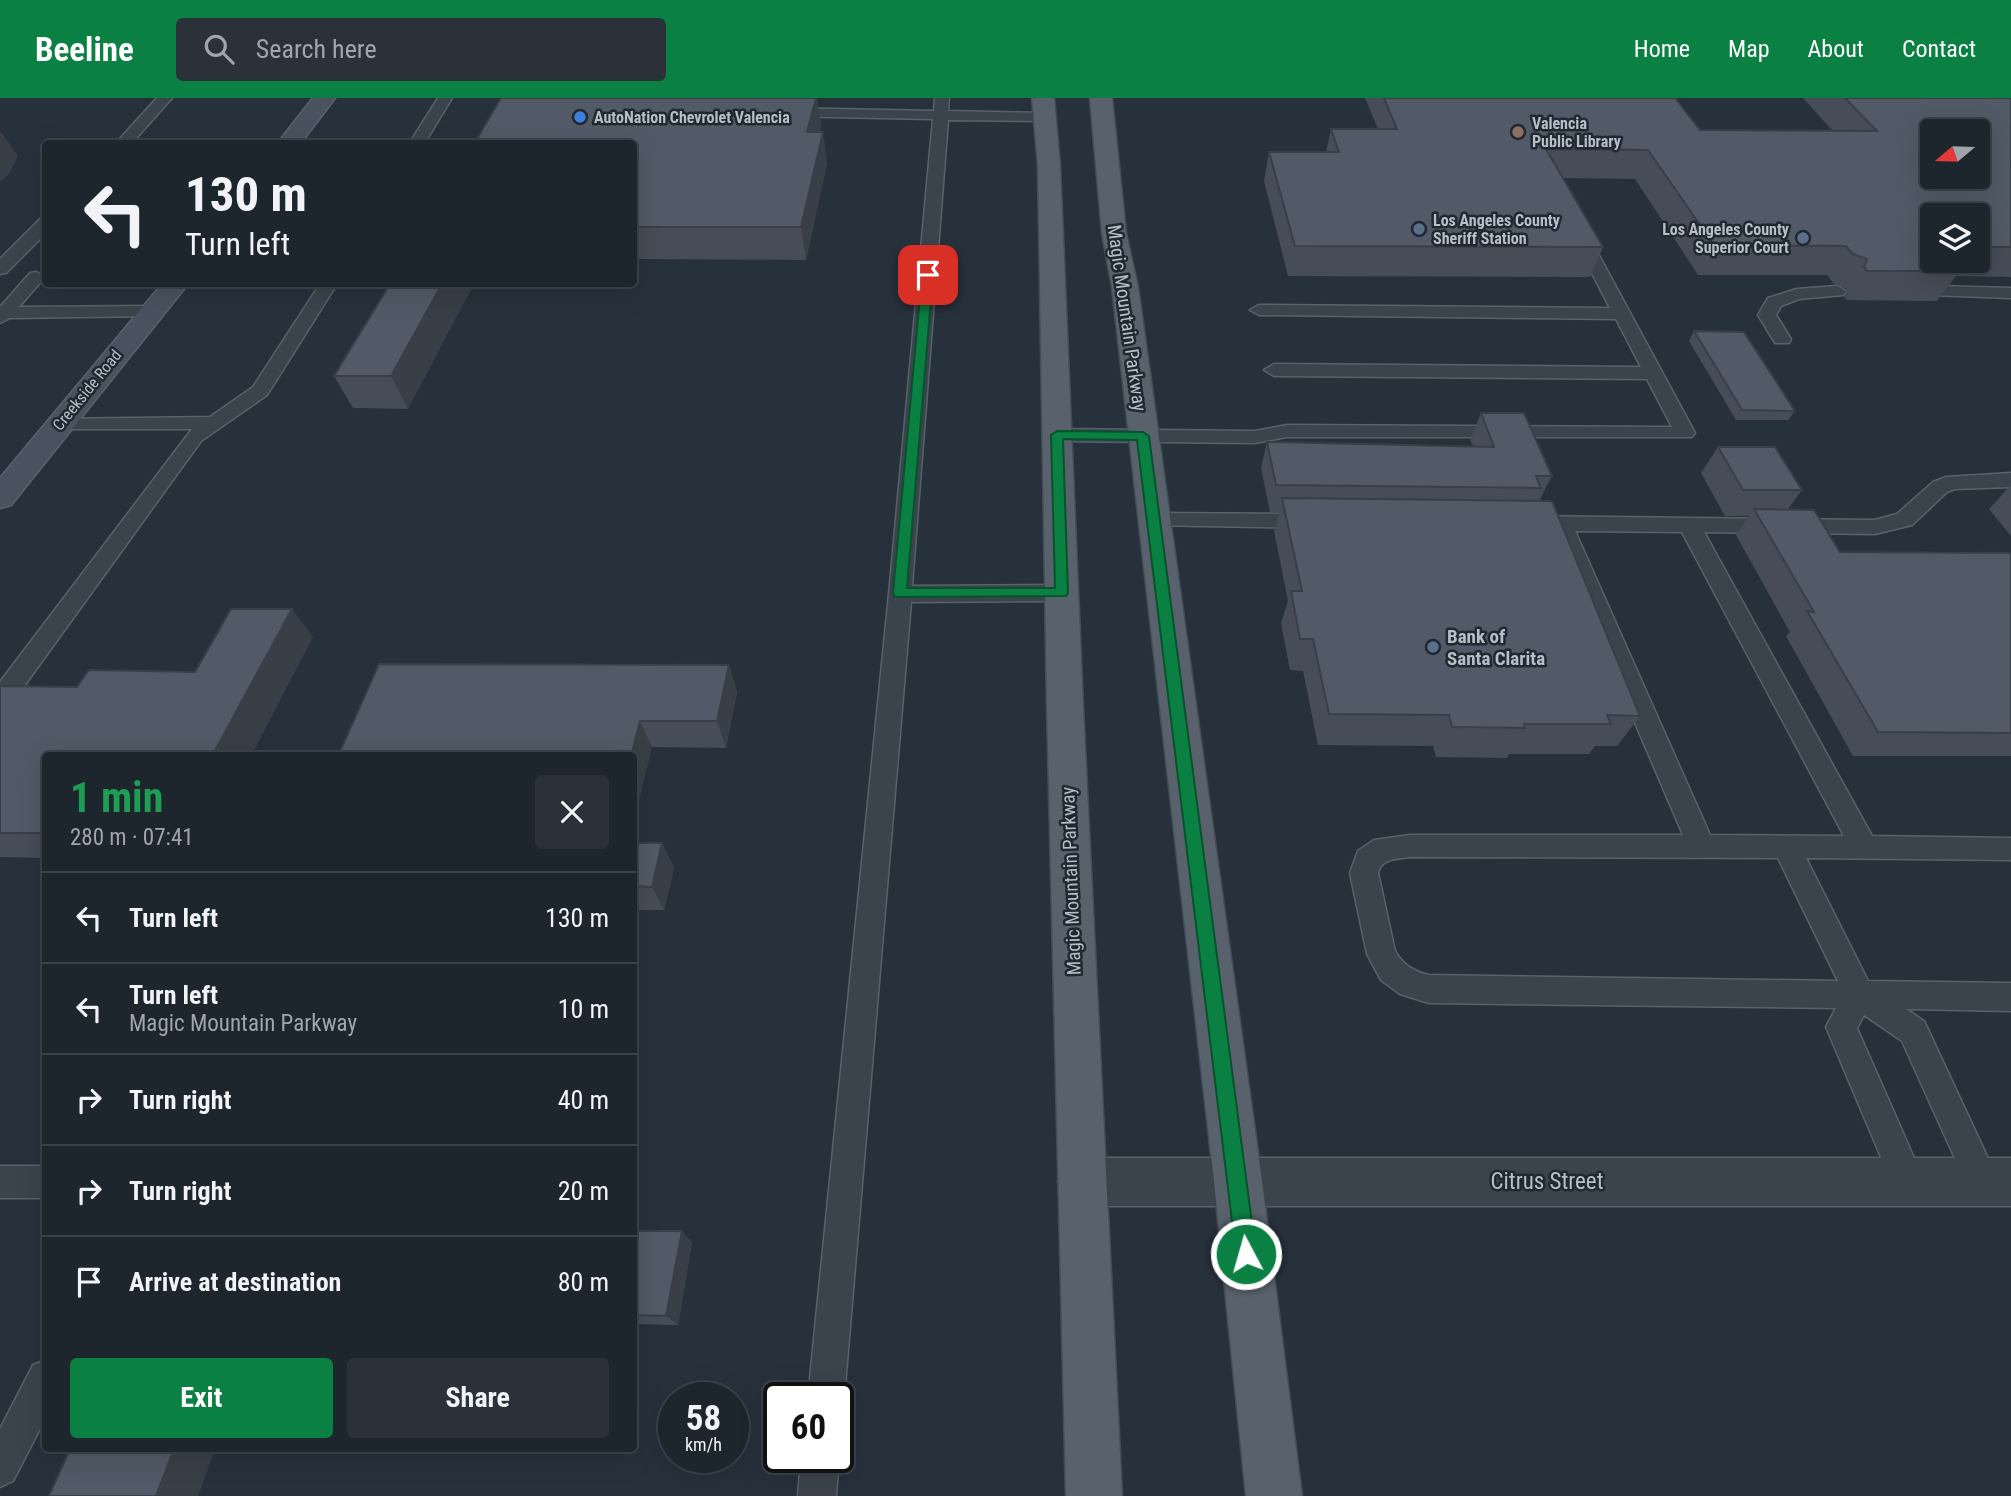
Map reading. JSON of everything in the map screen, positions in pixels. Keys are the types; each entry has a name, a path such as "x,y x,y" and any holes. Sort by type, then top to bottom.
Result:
{"main road":[{"name":"Magic Mountain Parkway","path":"1101,98 1114,233 1125,286 1238,1181 1274,1496"},
{"name":"Magic Mountain Parkway","path":"1043,107 1049,166 1094,1496"}],"street":[{"path":"291,140 324,98"},
{"name":"Creekside Road","path":"0,498 172,287"},
{"name":"Citrus Street","path":"1082,1182 1997,1182"}],"lane":[{"path":"126,140 165,98"},
{"path":"419,140 445,98"},
{"path":"729,98 724,111 1043,107"},
{"path":"827,1382 942,107"},
{"path":"0,269 42,227"},
{"path":"1057,435 1255,437 1287,431 1685,432 1580,235"},
{"path":"0,277 41,276"},
{"path":"1,314 41,276"},
{"path":"0,700 9,676 194,437 260,391 326,287"},
{"path":"1782,339 1767,315 1774,302 1797,295 1837,291"},
{"path":"1935,291 2011,293"},
{"path":"1259,310 1623,314"},
{"path":"1,314 152,311"},
{"path":"1274,370 1654,373"},
{"path":"61,423 214,423"},
{"path":"1507,523 1875,527 1904,520 1940,487 1953,482 2011,480"},
{"path":"1153,520 1330,522"},
{"path":"1561,524 1702,847"},
{"path":"1689,525 1864,848"},
{"path":"900,593 1062,593"},
{"path":"2011,849 1410,846 1384,848 1368,859 1364,873 1381,954 1391,971 1410,984 1420,986 1443,989 2011,997"},
{"path":"1786,847 1860,995 1913,1031 1997,1182"},
{"path":"1860,995 1841,1027 1909,1183"},
{"path":"0,1182 42,1182"},
{"path":"0,1468 42,1386"},
{"path":"817,1496 819,1473"}],"building":[{"path":"501,98 816,98 807,132 823,132 801,227 637,227 637,140 476,140"},
{"path":"1384,98 1675,98 1700,130 1877,131 1845,98 2011,98 2011,247 1990,247 1990,203 1920,203 1920,271 1867,271 1864,267 1867,259 1853,254 1846,246 1714,245 1648,150 1546,149 1603,247 1295,246 1269,152 1339,152 1331,129 1397,129"},
{"path":"388,287 440,287 391,376 334,376"},
{"path":"1694,331 1744,332 1795,411 1742,410"},
{"path":"1481,413 1524,413 1552,476 1536,476 1541,488 1276,485 1267,442 1494,447"},
{"path":"1718,447 1775,447 1802,490 1743,490"},
{"name":"Bank of Santa Clarita","path":"1282,498 1552,501 1640,716 1607,715 1611,724 1524,724 1525,728 1452,727 1449,715 1329,714 1313,639 1300,639 1291,591 1302,591"},
{"path":"1754,509 1814,510 1840,552 2011,553 2011,733 1878,732 1807,611 1814,612"},
{"path":"231,609 292,609 214,752 42,752 42,833 0,833 0,686 77,687 89,670 195,672"},
{"path":"379,664 729,665 717,721 640,721 632,752 340,752"},
{"path":"637,843 662,843 652,887 637,886"},
{"path":"637,1231 682,1231 666,1316 637,1315"},
{"path":"69,1452 173,1452 156,1496 49,1496"}],"place":[{"name":"AutoNation Chevrolet Valencia","path":"580,117"},
{"name":"Valencia Public Library","path":"1518,132"},
{"name":"Los Angeles County Sheriff Station","path":"1419,229"},
{"name":"Los Angeles County Superior Court","path":"1803,238"},
{"name":"Bank of Santa Clarita","path":"1433,647"}],"route":[{"path":"928,275 900,593 1062,593 1057,435 1143,436 1246,1254"}]}
